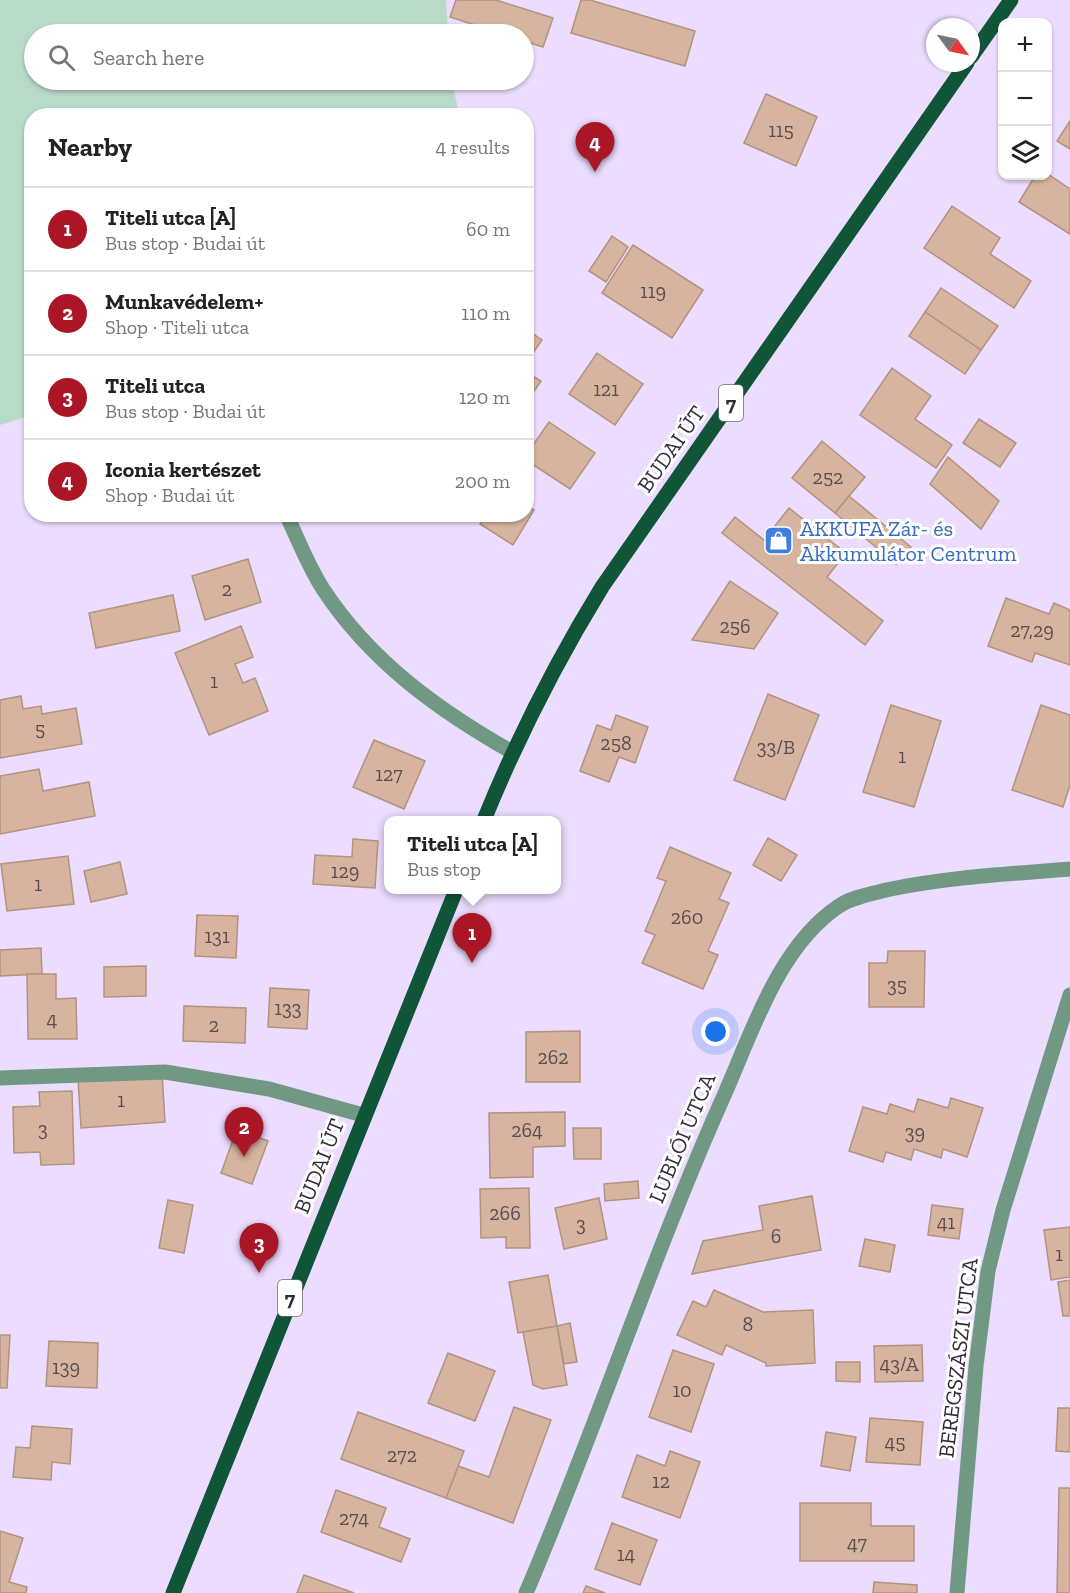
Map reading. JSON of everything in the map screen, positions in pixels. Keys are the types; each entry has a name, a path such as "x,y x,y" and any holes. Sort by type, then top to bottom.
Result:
{"main road":[{"path":"980,44 1011,0"},
{"name":"BUDAI ÚT","path":"486,816 512,753 566,646 602,586 961,72"},
{"name":"BUDAI ÚT","path":"173,1593 363,1115 454,894"}],"street":[{"path":"290,522 322,588 360,637 401,680 477,733 512,753"},
{"name":"LUBLÓI UTCA","path":"526,1593 681,1194 783,966 813,930 840,905 865,895 915,884 961,878 1070,869"},
{"name":"BEREGSZÁSZI UTCA","path":"957,1593 976,1366 988,1271 1003,1210 1070,995"},
{"path":"0,1078 165,1072 269,1089 363,1115"}],"green space":[{"path":"0,0 446,0 447,24 24,24 24,90 454,90 458,108 24,108 24,417 0,425"}],"building":[{"path":"456,0 496,0 553,18 543,47 534,44 534,24 472,24 450,17"},
{"path":"581,0 590,0 695,31 685,66 571,33"},
{"path":"766,94 817,117 796,166 744,143"},
{"path":"1070,121 1070,149 1057,141"},
{"path":"1052,177 1070,189 1070,234 1019,202 1033,180 1052,180"},
{"path":"952,206 1000,238 990,254 1031,281 1014,308 924,248"},
{"path":"612,236 628,247 606,282 589,271"},
{"path":"633,245 703,290 672,338 602,293"},
{"path":"941,288 998,326 981,350 925,312"},
{"path":"925,312 981,350 965,374 909,336"},
{"path":"534,334 542,340 534,352"},
{"path":"597,353 643,384 615,425 569,394"},
{"path":"892,368 931,396 915,419 952,445 936,468 860,415"},
{"path":"534,377 541,381 534,391"},
{"path":"979,419 1016,443 1000,467 963,443"},
{"path":"549,422 595,453 570,489 534,465 534,444"},
{"path":"822,441 865,477 835,513 792,478"},
{"path":"948,457 999,501 981,529 930,484"},
{"path":"849,496 911,547 896,564 835,513"},
{"path":"789,508 846,553 827,577 883,621 865,645 722,533 735,517 764,540"},
{"path":"481,522 527,522 513,545 480,524"},
{"path":"248,559 261,602 205,620 192,576"},
{"path":"730,581 778,613 754,649 692,640"},
{"path":"173,595 180,631 96,648 89,613"},
{"path":"1006,598 1049,614 1054,603 1070,610 1070,665 1035,653 1032,662 988,646"},
{"path":"241,626 253,657 235,664 243,683 255,678 268,711 209,735 175,653"},
{"path":"768,694 819,715 785,800 734,780"},
{"path":"21,696 23,709 41,706 42,714 76,708 82,744 0,758 0,700"},
{"path":"891,705 941,721 914,807 863,792"},
{"path":"1041,705 1070,715 1070,785 1063,807 1012,790"},
{"path":"616,715 648,727 635,763 619,757 609,782 580,771 597,725 611,730"},
{"path":"374,740 425,761 404,809 353,787"},
{"path":"39,769 43,791 89,782 95,816 0,834 0,776"},
{"path":"768,838 797,855 781,881 753,865"},
{"path":"353,839 378,841 375,888 313,884 315,855 352,857"},
{"path":"670,847 731,873 719,899 729,903 708,951 718,955 703,989 642,963 655,935 645,931 666,881 657,878"},
{"path":"68,856 74,904 7,911 1,864"},
{"path":"120,862 127,894 91,902 84,871"},
{"path":"197,915 238,916 236,958 195,956"},
{"path":"41,948 42,974 0,976 0,950"},
{"path":"888,951 925,951 924,1007 869,1007 869,963 887,963"},
{"path":"146,966 146,996 104,997 104,967"},
{"path":"27,974 56,974 56,999 76,998 77,1039 28,1039"},
{"path":"270,988 309,990 307,1029 268,1027"},
{"path":"184,1006 246,1008 245,1043 183,1041"},
{"path":"580,1031 580,1082 526,1082 526,1032"},
{"path":"162,1072 165,1122 81,1128 78,1079"},
{"path":"72,1091 74,1164 41,1165 40,1152 14,1153 13,1107 40,1106 39,1092"},
{"path":"951,1098 983,1108 967,1157 943,1149 941,1158 914,1149 911,1160 886,1152 883,1162 849,1151 863,1107 887,1114 890,1104 914,1112 918,1099 948,1108"},
{"path":"565,1112 565,1146 533,1147 533,1177 490,1178 489,1113"},
{"path":"573,1128 601,1128 601,1159 574,1159"},
{"path":"237,1129 268,1141 252,1184 221,1173"},
{"path":"638,1181 639,1198 605,1201 604,1184"},
{"path":"529,1188 530,1248 506,1248 506,1237 481,1238 480,1189"},
{"path":"812,1196 821,1250 692,1274 703,1241 763,1230 759,1206"},
{"path":"599,1198 607,1239 564,1249 555,1208"},
{"path":"168,1200 193,1205 184,1253 159,1248"},
{"path":"932,1205 963,1209 959,1239 928,1235"},
{"path":"1070,1227 1070,1277 1051,1280 1044,1230"},
{"path":"865,1239 895,1245 890,1272 859,1266"},
{"path":"548,1275 557,1326 518,1333 509,1282"},
{"path":"1070,1280 1070,1316 1063,1316 1058,1282"},
{"path":"714,1290 763,1312 813,1310 815,1363 766,1366 766,1363 726,1345 722,1355 677,1335 693,1301 706,1307"},
{"path":"570,1323 577,1362 564,1364 557,1326"},
{"path":"557,1326 567,1385 543,1389 533,1385 523,1332"},
{"path":"0,1335 10,1335 7,1388 0,1388"},
{"path":"49,1341 98,1343 97,1388 46,1386"},
{"path":"922,1345 923,1381 875,1382 874,1346"},
{"path":"673,1350 714,1364 691,1432 649,1417"},
{"path":"448,1353 495,1371 475,1421 428,1403"},
{"path":"836,1362 860,1362 860,1382 836,1381"},
{"path":"514,1407 551,1420 513,1523 446,1498 458,1466 489,1477"},
{"path":"1058,1408 1070,1408 1070,1452 1056,1451"},
{"path":"358,1412 464,1451 446,1498 341,1459"},
{"path":"870,1418 923,1422 920,1465 866,1462"},
{"path":"32,1426 72,1429 70,1464 52,1462 51,1480 13,1477 16,1447 30,1448"},
{"path":"826,1432 856,1437 850,1471 821,1466"},
{"path":"670,1451 700,1462 680,1518 622,1497 637,1455 665,1466"},
{"path":"1059,1488 1070,1488 1070,1593 1057,1593"},
{"path":"336,1490 386,1508 379,1527 410,1539 401,1562 321,1532"},
{"path":"800,1503 871,1503 871,1526 914,1526 914,1561 800,1561"},
{"path":"612,1523 657,1540 640,1585 595,1569"},
{"path":"0,1531 23,1538 9,1582 27,1587 26,1593 0,1593"},
{"path":"304,1575 354,1593 297,1593"},
{"path":"874,1582 917,1585 917,1593 873,1593"},
{"path":"586,1586 605,1593 583,1593"}],"place":[{"name":"Iconia kertészet","path":"595,172"},
{"name":"AKKUFA Zár- és Akkumulátor Centrum","path":"779,541"},
{"name":"Titeli utca [A]","path":"472,963"},
{"name":"Munkavédelem+","path":"244,1157"},
{"name":"Titeli utca","path":"259,1273"}]}
